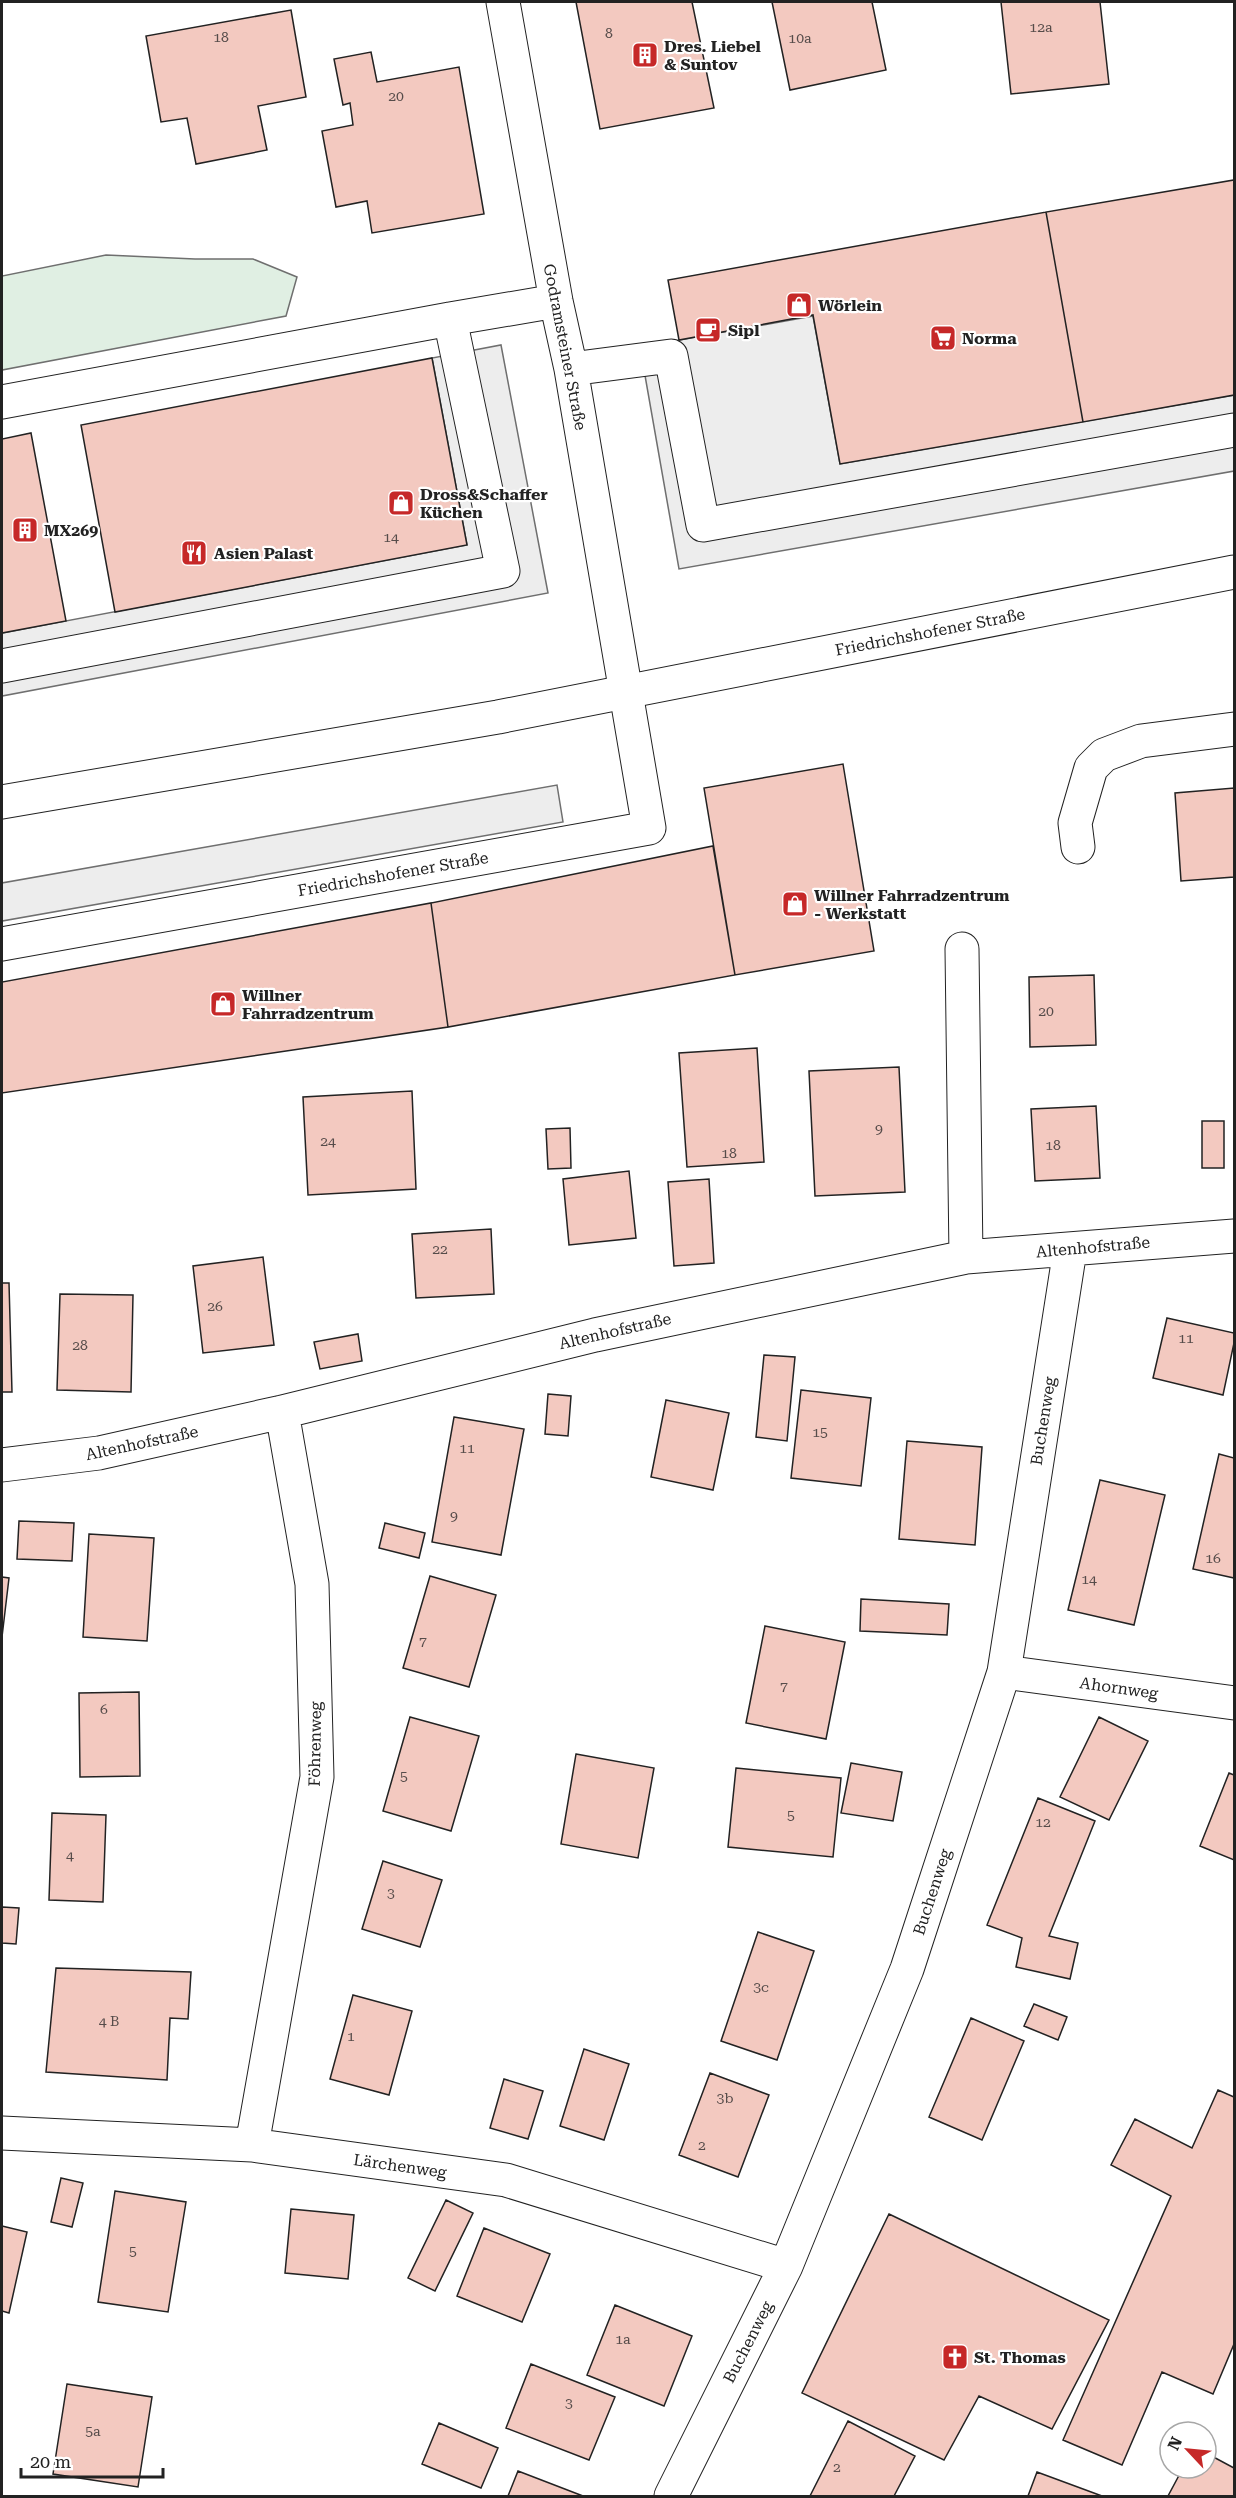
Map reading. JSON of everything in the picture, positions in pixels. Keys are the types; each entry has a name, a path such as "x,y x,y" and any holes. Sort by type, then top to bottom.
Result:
{"street":[{"name":"Godramsteiner Straße","path":"503,2 556,301 571,369 626,692"},
{"path":"2,402 556,301"},
{"path":"2,666 503,571 450,319"},
{"path":"571,369 671,356 703,525 1234,430"},
{"name":"Friedrichshofener Straße","path":"2,802 480,721 1234,572"},
{"name":"Friedrichshofener Straße","path":"2,944 649,828 626,692"},
{"path":"1078,847 1075,823 1091,768 1104,755 1141,741 1234,729"},
{"path":"962,949 966,1257"},
{"name":"Altenhofstraße","path":"2,1465 99,1453 282,1412 595,1335 966,1257 1234,1236"},
{"name":"Buchenweg","path":"671,2496 786,2266 907,1969 1004,1672 1070,1250"},
{"name":"Föhrenweg","path":"252,2145 317,1777 312,1584 282,1412"},
{"name":"Ahornweg","path":"1004,1672 1234,1703"},
{"name":"Lärchenweg","path":"2,2133 252,2145 506,2180 786,2266"}],"green space":[{"path":"106,255 253,259 297,277 286,316 2,370 2,276"}],"shaded area":[{"path":"813,316 840,464 1234,395 1234,471 679,569 640,347"},
{"path":"501,345 548,593 2,696 2,633 467,545 432,358"},
{"path":"557,785 563,822 2,921 2,883"}],"building":[{"name":"Dres. Liebel & Suntov","path":"576,2 692,2 714,108 600,129"},
{"path":"772,2 872,2 886,70 790,90"},
{"path":"1001,2 1100,2 1109,84 1011,94"},
{"path":"291,10 306,97 258,106 267,150 196,164 187,118 161,122 146,36"},
{"path":"371,52 377,82 459,67 484,214 372,233 367,201 336,207 322,131 353,125 350,103 343,105 334,59"},
{"path":"1234,180 1234,395 1083,422 1046,212"},
{"name":"Norma","path":"1046,212 1083,422 840,464 813,315 679,340 668,280"},
{"path":"432,358 467,545 115,612 81,425"},
{"name":"MX269","path":"31,433 66,621 2,633 2,439"},
{"name":"Willner Fahrradzentrum - Werkstatt","path":"843,764 874,951 735,975 704,788"},
{"path":"1234,788 1234,877 1181,881 1175,793"},
{"path":"713,846 735,975 448,1027 431,903"},
{"name":"Willner Fahrradzentrum","path":"431,903 448,1027 2,1093 2,982"},
{"path":"1094,975 1096,1045 1030,1047 1029,977"},
{"path":"757,1048 764,1162 687,1167 679,1053"},
{"path":"899,1067 905,1192 815,1196 809,1071"},
{"path":"412,1091 416,1189 308,1195 303,1097"},
{"path":"1096,1106 1100,1178 1035,1181 1031,1109"},
{"path":"1202,1121 1224,1121 1224,1168 1202,1168"},
{"path":"570,1128 571,1168 548,1169 546,1129"},
{"path":"629,1171 636,1238 569,1245 563,1179"},
{"path":"709,1179 714,1263 674,1266 668,1182"},
{"path":"491,1229 494,1294 416,1298 412,1234"},
{"path":"263,1257 274,1345 203,1353 193,1266"},
{"path":"2,1283 9,1283 12,1392 2,1392"},
{"path":"60,1294 133,1295 131,1392 57,1390"},
{"path":"1167,1318 1234,1333 1223,1395 1153,1378"},
{"path":"358,1334 362,1361 320,1369 314,1342"},
{"path":"764,1355 795,1357 787,1441 756,1437"},
{"path":"801,1390 871,1398 861,1486 791,1478"},
{"path":"548,1394 571,1396 568,1436 545,1434"},
{"path":"666,1400 729,1413 713,1490 651,1477"},
{"path":"454,1417 524,1429 501,1555 432,1542"},
{"path":"907,1441 982,1447 975,1545 899,1539"},
{"path":"1219,1454 1234,1458 1234,1578 1193,1569"},
{"path":"1100,1480 1165,1495 1134,1625 1068,1610"},
{"path":"19,1521 74,1523 72,1561 17,1559"},
{"path":"385,1523 425,1533 419,1558 379,1548"},
{"path":"89,1534 154,1538 147,1641 83,1637"},
{"path":"430,1576 496,1595 469,1687 403,1668"},
{"path":"2,1577 9,1578 2,1637"},
{"path":"861,1599 949,1604 947,1635 860,1631"},
{"path":"765,1626 845,1642 826,1739 746,1723"},
{"path":"139,1692 140,1776 80,1777 79,1693"},
{"path":"410,1717 479,1736 451,1831 383,1811"},
{"path":"1099,1717 1148,1741 1109,1820 1060,1797"},
{"path":"576,1754 654,1768 638,1858 561,1844"},
{"path":"851,1763 902,1772 893,1821 841,1813"},
{"path":"736,1768 841,1778 833,1857 728,1847"},
{"path":"1229,1773 1234,1775 1234,1860 1200,1846"},
{"path":"1038,1798 1095,1821 1049,1936 1078,1943 1070,1979 1016,1967 1022,1938 987,1925"},
{"path":"52,1813 106,1815 103,1902 49,1900"},
{"path":"383,1861 442,1880 420,1947 362,1929"},
{"path":"2,1907 19,1908 16,1944 2,1943"},
{"path":"758,1932 814,1951 777,2060 721,2041"},
{"path":"56,1968 191,1972 188,2019 170,2018 167,2080 46,2072"},
{"path":"353,1995 412,2011 389,2095 330,2079"},
{"path":"1034,2004 1067,2017 1058,2040 1024,2026"},
{"path":"971,2018 1024,2041 982,2140 929,2117"},
{"path":"584,2049 629,2064 604,2140 560,2126"},
{"path":"710,2073 769,2095 738,2177 679,2155"},
{"path":"504,2079 543,2091 528,2139 490,2128"},
{"path":"1218,2090 1234,2097 1234,2344 1213,2394 1162,2372 1122,2465 1063,2440 1171,2196 1111,2165 1135,2119 1192,2148"},
{"path":"61,2178 83,2183 72,2227 51,2222"},
{"path":"115,2191 186,2202 168,2312 98,2302"},
{"path":"446,2200 473,2213 435,2291 408,2278"},
{"path":"291,2209 354,2215 348,2279 285,2273"},
{"name":"St. Thomas","path":"889,2214 1109,2320 1052,2429 979,2396 944,2460 802,2393"},
{"path":"2,2226 27,2232 9,2313 2,2311"},
{"path":"484,2228 550,2254 522,2322 457,2296"},
{"path":"615,2305 692,2336 664,2406 587,2375"},
{"path":"531,2364 615,2397 589,2460 506,2428"},
{"path":"67,2384 152,2397 138,2487 53,2474"},
{"path":"848,2421 915,2456 894,2496 810,2496"},
{"path":"439,2423 498,2448 481,2488 422,2464"},
{"path":"1218,2459 1234,2468 1234,2496 1168,2496 1177,2480 1218,2480"},
{"path":"518,2471 583,2496 508,2496"},
{"path":"1037,2472 1102,2496 1028,2496"}],"place":[{"name":"Dres. Liebel & Suntov","path":"645,55"},
{"name":"Wörlein","path":"799,305"},
{"name":"Sipl","path":"708,330"},
{"name":"Norma","path":"943,338"},
{"name":"Dross&Schaffer Küchen","path":"401,503"},
{"name":"MX269","path":"25,530"},
{"name":"Asien Palast","path":"194,553"},
{"name":"Willner Fahrradzentrum - Werkstatt","path":"795,904"},
{"name":"Willner Fahrradzentrum","path":"223,1004"},
{"name":"St. Thomas","path":"955,2357"}]}
